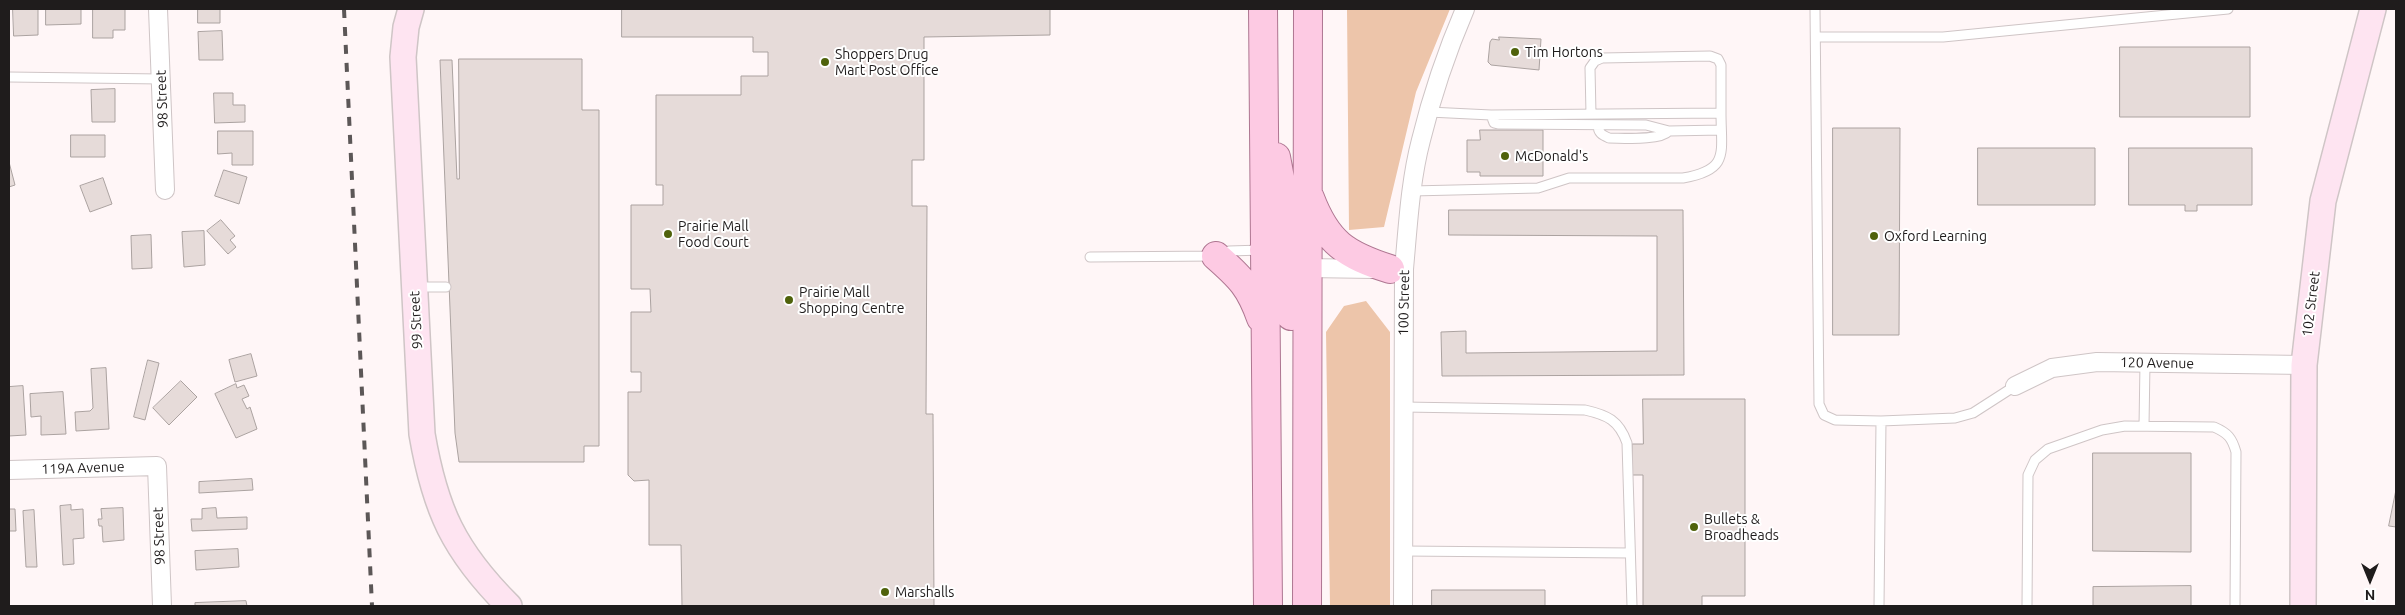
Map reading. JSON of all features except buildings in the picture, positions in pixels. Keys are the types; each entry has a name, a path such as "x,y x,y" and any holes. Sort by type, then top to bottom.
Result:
{"main road":[{"path":"1263,9 1268,606"},
{"path":"1307,606 1306,268 1308,9"},
{"path":"1264,94 1292,243 1295,252 1306,268"},
{"path":"1308,192 1315,211 1343,249 1354,256 1397,269"},
{"path":"1264,250 1280,267 1289,286 1308,442"},
{"path":"1216,256 1231,269 1253,295 1265,329"}],"street":[{"name":"98 Street","path":"158,9 165,190"},
{"name":"99 Street","path":"410,9 403,57 422,434 434,494 449,528 465,555 486,583 509,606"},
{"name":"100 Street","path":"1403,606 1404,407 1397,269 1420,141 1450,44 1465,9"},
{"name":"102 Street","path":"2303,606 2304,365 2323,201 2373,9"},
{"path":"1306,268 1397,269"},
{"name":"120 Avenue","path":"2016,386 2052,368 2097,362 2304,365"},
{"name":"98 Street","path":"156,466 162,606"},
{"name":"119A Avenue","path":"9,470 156,466"}],"lane":[{"path":"1815,9 1819,404 1824,415 1835,420 1881,421 1955,418 1973,413 2016,386"},
{"path":"1816,37 1943,37 2228,9"},
{"path":"1412,191 1538,188 1569,178 1683,178 1700,175 1718,163 1722,155 1721,65 1718,59 1710,56 1602,58 1595,61 1590,68 1591,114"},
{"path":"9,77 161,79"},
{"path":"1429,112 1491,115 1721,113"},
{"path":"1491,115 1494,122 1498,124 1646,125 1669,130 1721,130"},
{"path":"1090,257 1216,256 1229,251 1264,250"},
{"path":"414,286 446,287"},
{"path":"2144,426 2145,363"},
{"path":"1404,407 1585,410 1611,418 1623,432 1627,442 1632,606"},
{"path":"1879,606 1881,421"},
{"path":"2027,606 2028,475 2035,460 2048,449 2102,430 2124,426 2214,427 2225,432 2232,439 2236,452 2235,606"},
{"path":"1404,551 1630,553"}],"shaded area":[{"path":"1347,9 1450,9 1416,92 1384,227 1349,230"},
{"path":"1366,301 1390,332 1390,606 1330,606 1326,332 1344,306"}],"railway":[{"path":"344,9 372,606"}],"place":[{"name":"Tim Hortons","path":"1515,52"},
{"name":"Shoppers Drug Mart Post Office","path":"825,62"},
{"name":"McDonald's","path":"1505,156"},
{"name":"Prairie Mall Food Court","path":"668,234"},
{"name":"Oxford Learning","path":"1874,236"},
{"name":"Prairie Mall Shopping Centre","path":"789,300"},
{"name":"Bullets & Broadheads","path":"1694,527"},
{"name":"Marshalls","path":"885,592"}]}
